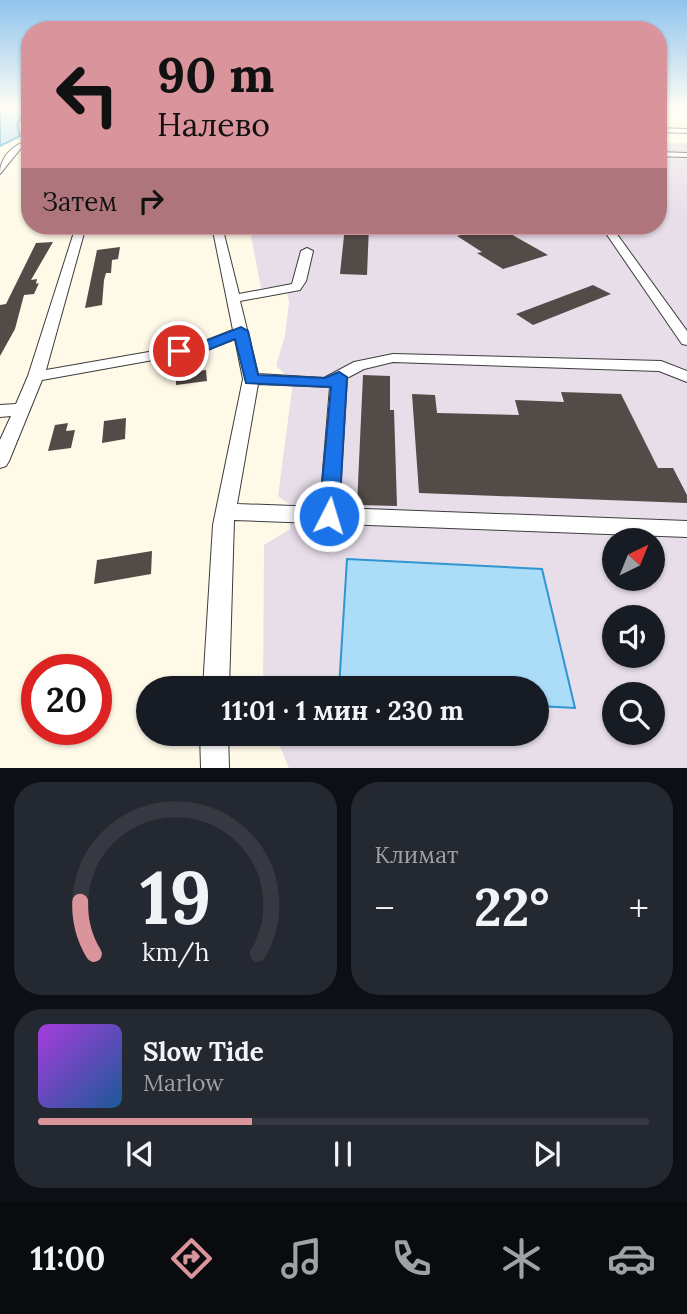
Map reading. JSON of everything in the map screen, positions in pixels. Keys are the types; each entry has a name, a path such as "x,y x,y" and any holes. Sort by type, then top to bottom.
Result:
{"street":[{"path":"0,171 21,145"},
{"path":"667,154 687,155"},
{"path":"0,461 36,376 78,235"},
{"path":"217,676 225,512 251,379 219,235"},
{"path":"612,235 687,341"},
{"path":"233,299 296,286 300,282 307,251"},
{"path":"36,376 203,347 241,331"},
{"path":"251,379 327,383 371,361 393,358 656,366 687,377"},
{"path":"329,516 339,377"},
{"path":"0,411 22,409"},
{"path":"225,512 687,529"},
{"path":"214,746 215,768"}],"shaded area":[{"path":"667,144 687,144 687,768 289,768 280,746 549,746 549,676 263,676 264,545 290,529 290,505 278,496 293,382 276,366 285,336 289,302 286,287 261,288 251,235 667,235"}],"water":[{"path":"347,559 542,569 575,708 549,707 549,676 340,676"}],"building":[{"path":"344,235 369,235 367,275 340,274"},
{"path":"512,235 548,255 503,269 477,253 482,252 457,236"},
{"path":"53,242 31,280 37,279 36,284 39,283 34,294 24,295 15,329 0,356 0,305 6,304 36,243"},
{"path":"120,247 118,259 112,260 111,273 106,273 102,305 85,308 97,250"},
{"path":"593,285 611,294 533,325 516,314"},
{"path":"198,366 198,371 206,370 207,381 176,385 176,369"},
{"path":"363,375 390,376 390,410 394,410 397,506 357,505"},
{"path":"561,392 621,394 658,468 673,468 687,495 687,503 419,493 412,394 435,395 437,413 519,415 515,400 564,402"},
{"path":"126,418 125,439 102,443 104,421"},
{"path":"68,423 66,431 75,430 71,448 48,451 55,425"},
{"path":"152,551 151,574 94,584 97,560"}],"route":[{"path":"179,351 203,347 241,331 251,379 327,383 339,377 329,516"}]}
